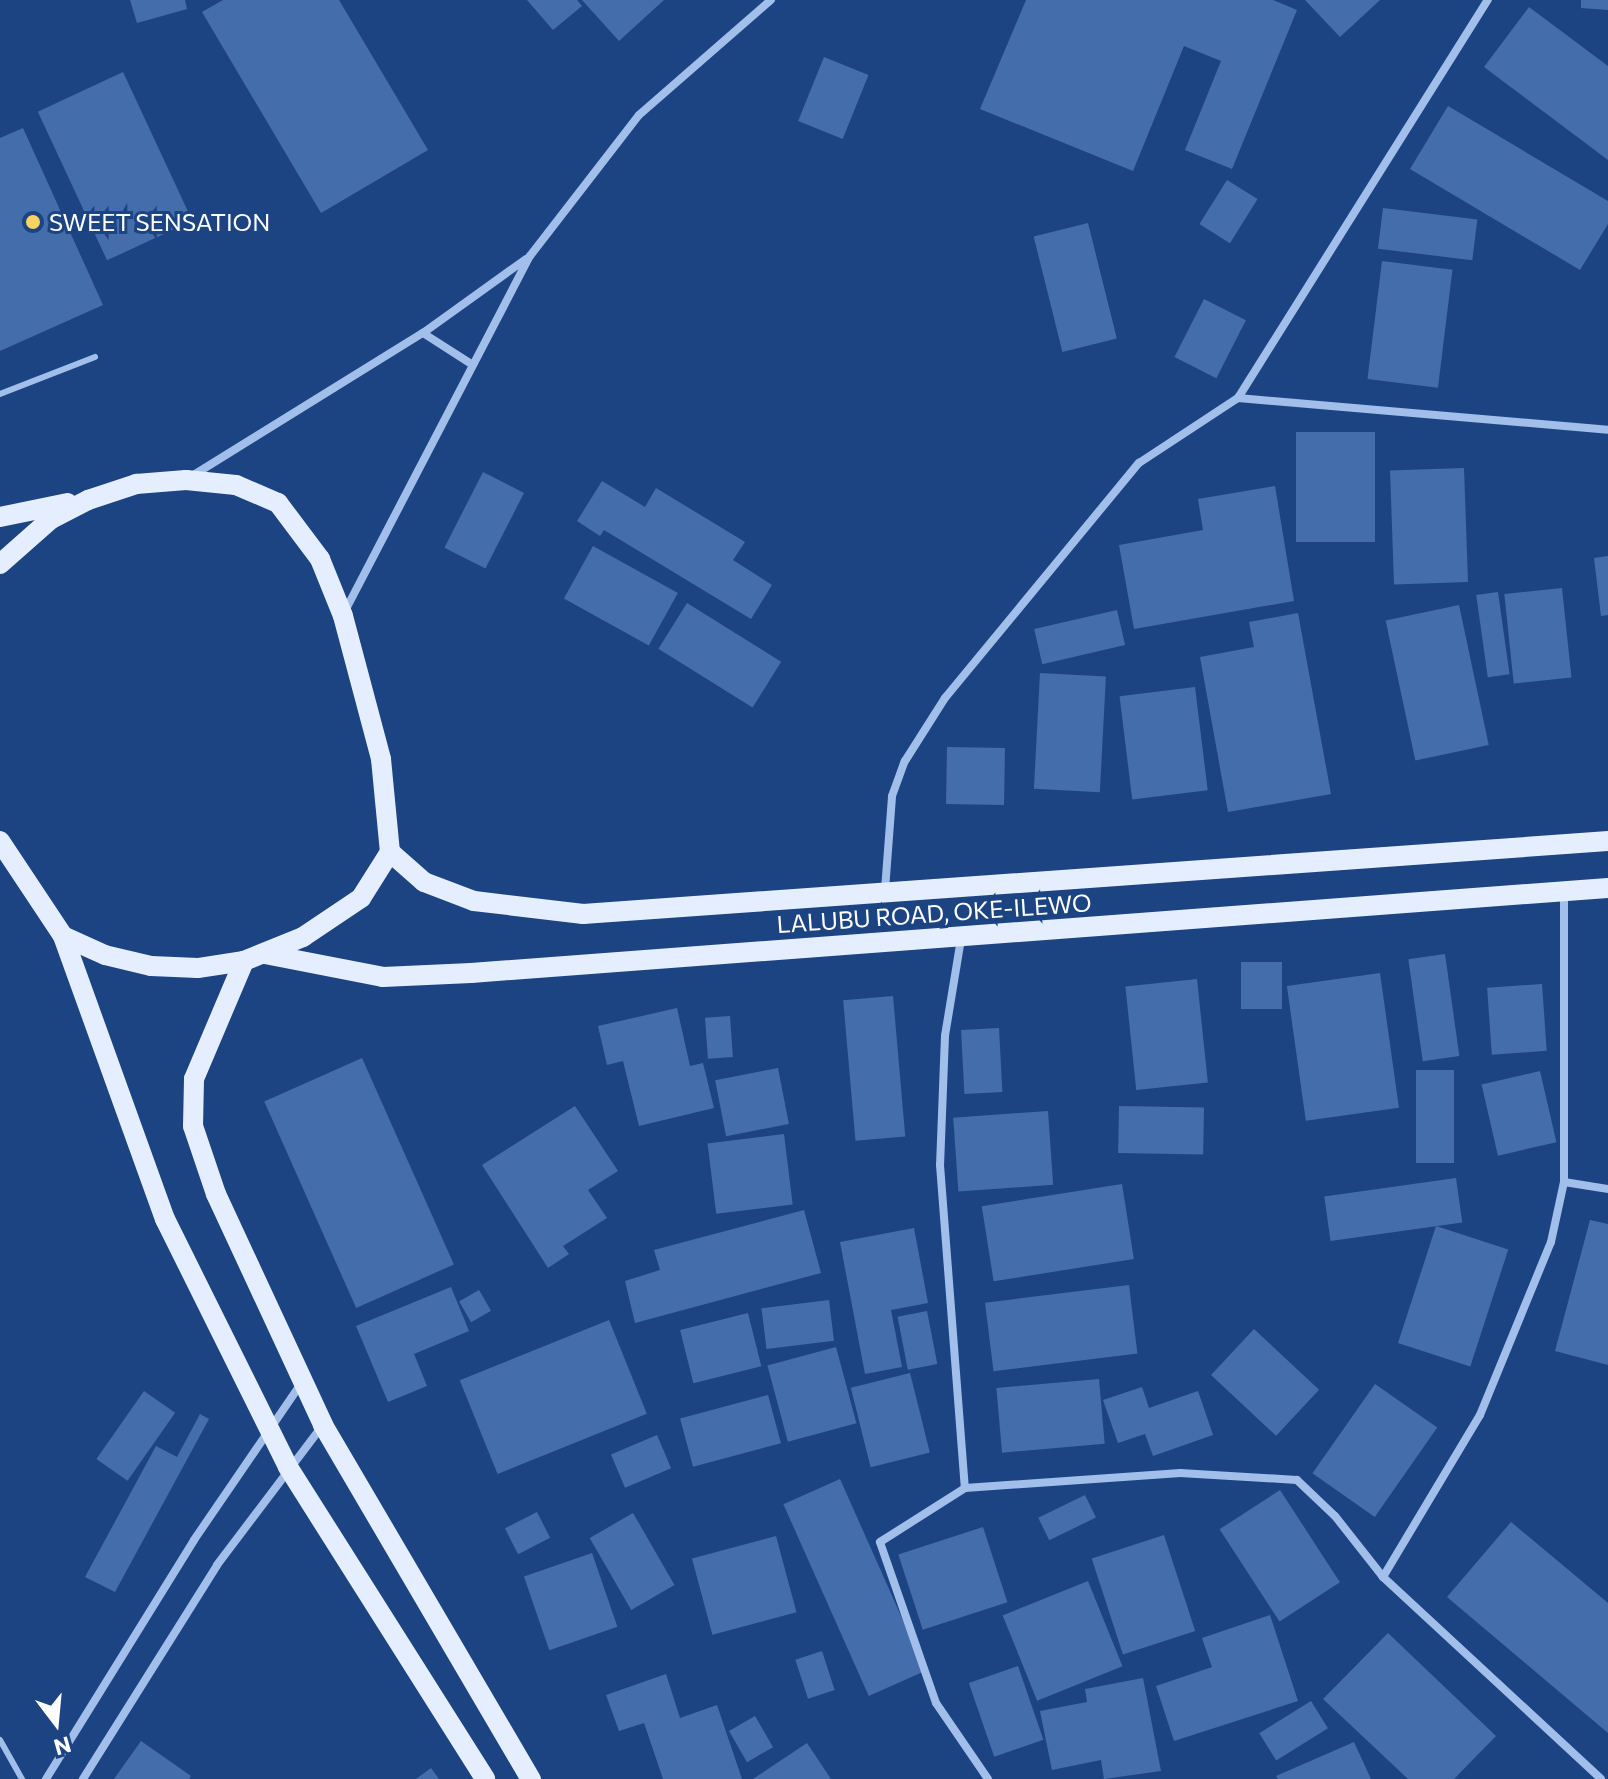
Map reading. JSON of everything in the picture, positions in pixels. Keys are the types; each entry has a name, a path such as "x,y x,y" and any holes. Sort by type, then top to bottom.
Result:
{"main road":[{"path":"0,517 88,500 136,484 186,480 236,485 278,503 320,559 343,616 381,759 390,852 361,898 303,937 244,961 198,968 151,966 105,955 63,936"},
{"path":"0,564 51,519 88,500"},
{"path":"0,841 63,936 165,1219 288,1467 485,1779"},
{"name":"LALUBU ROAD, OKE-ILEWO","path":"390,852 424,882 474,901 583,914 885,895 1608,841"},
{"name":"LALUBU ROAD, OKE-ILEWO","path":"265,954 383,977 1608,888"},
{"path":"244,961 194,1079 193,1126 245,1264 323,1425 531,1779"}],"street":[{"path":"343,616 530,256 639,115 771,0"},
{"path":"885,895 892,796 905,761 945,698 1139,463 1238,398 1488,0"},
{"path":"186,480 423,333 530,256"},
{"path":"423,333 473,365"},
{"path":"1238,398 1608,430"},
{"path":"1383,1577 1480,1415 1551,1242 1564,1182 1564,893"},
{"path":"962,937 945,1036 940,1165 965,1488"},
{"path":"1564,1182 1608,1189"},
{"path":"46,1779 269,1427 302,1383"},
{"path":"83,1779 217,1565 288,1467 323,1425"},
{"path":"988,1779 936,1703 880,1542 965,1488 1180,1473 1297,1480 1335,1516 1383,1577 1601,1779"}],"lane":[{"path":"0,394 95,357"},
{"path":"0,1740 22,1779"}],"building":[{"path":"130,0 185,0 187,9 137,23"},
{"path":"223,0 339,0 428,150 321,213 202,12"},
{"path":"527,0 577,0 582,6 553,30"},
{"path":"582,0 664,0 619,41"},
{"path":"1026,0 1273,0 1297,10 1232,169 1185,150 1221,61 1184,46 1133,171 980,109"},
{"path":"1305,0 1380,0 1340,37"},
{"path":"1581,0 1608,0 1608,10 1581,8"},
{"path":"1529,7 1608,66 1608,160 1484,67"},
{"path":"824,57 869,75 843,139 798,121"},
{"path":"123,72 192,221 107,260 38,112"},
{"path":"1448,106 1608,201 1608,224 1580,270 1410,169"},
{"name":"SWEET SENSATION","path":"23,128 103,305 0,351 0,138"},
{"path":"1227,180 1258,199 1230,243 1199,224"},
{"path":"1383,208 1477,220 1472,260 1378,249"},
{"path":"1088,223 1117,338 1062,352 1034,237"},
{"path":"1382,261 1452,270 1438,388 1367,379"},
{"path":"1204,299 1246,320 1216,378 1174,357"},
{"path":"1296,432 1375,432 1375,542 1296,542"},
{"path":"1464,468 1468,582 1394,585 1390,471"},
{"path":"483,472 524,493 485,569 444,548"},
{"path":"602,481 645,507 656,488 745,542 733,560 772,585 751,619 604,530 600,536 577,521"},
{"path":"1275,486 1294,601 1134,629 1119,545 1203,530 1198,499"},
{"path":"593,546 678,593 649,646 564,598"},
{"path":"1608,556 1608,615 1601,616 1594,558"},
{"path":"1562,588 1571,678 1514,684 1504,594"},
{"path":"1498,592 1510,674 1488,677 1476,595"},
{"path":"687,603 781,662 753,708 658,649"},
{"path":"1459,605 1489,745 1415,760 1386,621"},
{"path":"1117,610 1125,645 1042,664 1034,629"},
{"path":"1298,613 1331,794 1228,812 1200,657 1254,647 1249,622"},
{"path":"1040,673 1106,676 1100,792 1034,789"},
{"path":"1195,687 1208,790 1132,799 1120,696"},
{"path":"947,747 1005,748 1004,805 946,804"},
{"path":"1445,954 1459,1056 1423,1061 1408,959"},
{"path":"1241,962 1282,962 1282,1009 1241,1009"},
{"path":"1380,973 1399,1108 1306,1121 1287,986"},
{"path":"1197,979 1208,1082 1136,1090 1125,987"},
{"path":"1542,984 1547,1051 1492,1055 1487,988"},
{"path":"893,996 905,1136 855,1141 843,1000"},
{"path":"677,1008 690,1066 703,1063 714,1108 639,1126 623,1061 607,1065 598,1026"},
{"path":"730,1016 733,1057 708,1059 705,1018"},
{"path":"999,1028 1002,1092 964,1094 961,1030"},
{"path":"362,1058 454,1264 356,1308 264,1102"},
{"path":"778,1068 789,1124 726,1136 715,1080"},
{"path":"1416,1070 1454,1070 1454,1163 1416,1163"},
{"path":"1540,1071 1556,1142 1498,1156 1482,1084"},
{"path":"575,1106 618,1171 588,1190 607,1218 563,1246 569,1254 548,1268 482,1165"},
{"path":"1119,1106 1204,1107 1203,1154 1118,1153"},
{"path":"1048,1111 1053,1185 958,1191 953,1118"},
{"path":"784,1134 793,1204 716,1214 708,1143"},
{"path":"1456,1178 1462,1223 1331,1241 1324,1197"},
{"path":"1122,1184 1134,1259 994,1281 982,1206"},
{"path":"804,1210 821,1273 635,1323 625,1281 660,1270 654,1250"},
{"path":"1590,1220 1608,1224 1608,1365 1555,1351"},
{"path":"1436,1226 1508,1249 1470,1366 1398,1343"},
{"path":"914,1228 928,1303 891,1310 902,1367 865,1374 840,1242"},
{"path":"1129,1285 1137,1353 993,1371 985,1303"},
{"path":"451,1287 469,1331 414,1354 427,1386 388,1402 356,1326"},
{"path":"479,1290 491,1311 471,1322 459,1302"},
{"path":"829,1300 834,1341 767,1349 762,1308"},
{"path":"927,1311 937,1364 908,1370 898,1317"},
{"path":"748,1313 761,1366 693,1383 680,1330"},
{"path":"609,1320 647,1414 498,1474 460,1380"},
{"path":"1254,1329 1319,1390 1276,1436 1211,1375"},
{"path":"836,1347 856,1423 788,1442 767,1365"},
{"path":"910,1373 930,1453 871,1467 851,1388"},
{"path":"1099,1379 1105,1444 1002,1453 996,1388"},
{"path":"1375,1384 1437,1428 1375,1517 1312,1473"},
{"path":"1142,1387 1149,1408 1198,1391 1213,1435 1153,1456 1145,1434 1118,1443 1103,1400"},
{"path":"144,1391 175,1413 128,1481 96,1459"},
{"path":"768,1395 781,1443 693,1467 680,1419"},
{"path":"200,1414 209,1419 115,1592 85,1577 156,1446 177,1457"},
{"path":"657,1435 671,1468 625,1488 611,1455"},
{"path":"840,1479 925,1671 869,1696 783,1504"},
{"path":"1280,1490 1340,1582 1280,1621 1220,1529"},
{"path":"1085,1495 1096,1517 1049,1540 1038,1518"},
{"path":"537,1512 550,1538 518,1554 505,1528"},
{"path":"633,1513 674,1585 631,1610 590,1538"},
{"path":"1511,1522 1608,1603 1608,1733 1447,1597"},
{"path":"983,1527 1007,1602 923,1630 898,1555"},
{"path":"1164,1535 1195,1631 1123,1655 1092,1558"},
{"path":"776,1536 796,1612 712,1635 692,1559"},
{"path":"592,1553 617,1627 549,1650 524,1576"},
{"path":"1088,1581 1122,1666 1037,1701 1003,1615"},
{"path":"1270,1615 1298,1701 1174,1741 1156,1686 1212,1667 1202,1638"},
{"path":"1388,1633 1496,1736 1454,1779 1408,1779 1323,1699"},
{"path":"822,1651 835,1690 808,1699 795,1660"},
{"path":"1018,1666 1043,1740 994,1757 969,1683"},
{"path":"666,1674 680,1718 717,1705 742,1779 663,1779 644,1723 619,1731 606,1695"},
{"path":"1143,1678 1161,1771 1104,1779 1101,1760 1052,1770 1040,1711 1087,1702 1085,1689"},
{"path":"1311,1701 1328,1728 1276,1760 1259,1733"},
{"path":"755,1716 773,1747 747,1762 729,1731"},
{"path":"141,1741 191,1776 189,1779 114,1779"},
{"path":"1354,1742 1371,1779 1278,1779 1276,1776"},
{"path":"807,1743 831,1779 753,1779"},
{"path":"431,1768 439,1779 416,1779"}],"place":[{"name":"SWEET SENSATION","path":"33,222"}]}
